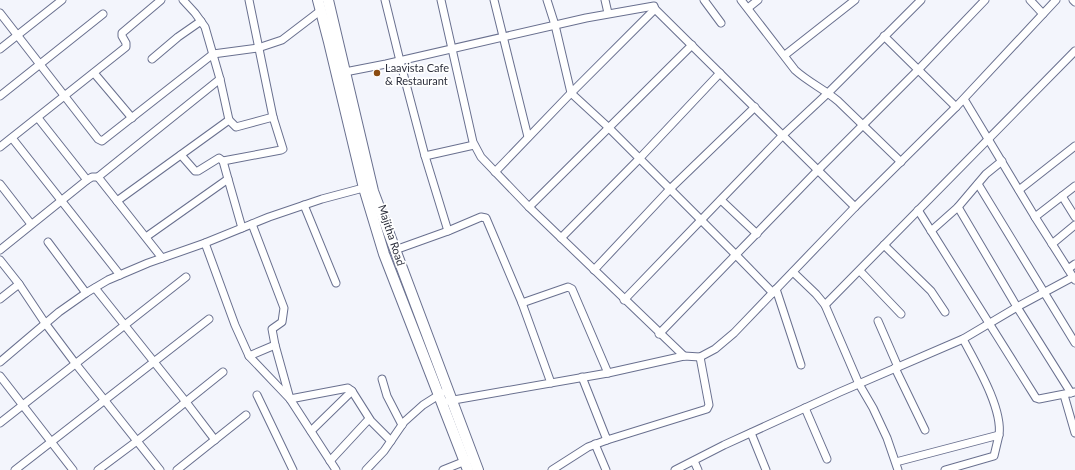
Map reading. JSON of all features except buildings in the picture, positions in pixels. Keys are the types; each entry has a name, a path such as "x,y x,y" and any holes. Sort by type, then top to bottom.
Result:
{"main road":[{"name":"Majitha Road","path":"318,0 368,187 384,254 445,397"},
{"name":"Majitha Road","path":"328,0 345,72 368,187 395,250 468,463 478,470"}],"street":[{"path":"0,49 62,0"},
{"path":"0,147 126,47 126,43 122,36 123,32 161,0"},
{"path":"183,0 205,27 220,79 229,120 236,127 273,117"},
{"path":"181,155 195,171 219,158 223,161 283,149 273,117 248,0"},
{"path":"385,0 425,156 448,231"},
{"path":"441,0 474,145 481,157 529,207 659,334 684,356"},
{"path":"494,0 528,137"},
{"path":"547,0 555,25 571,93 608,127 670,190 774,291 801,365"},
{"path":"605,0 608,13"},
{"path":"704,0 721,23"},
{"path":"741,0 800,74 828,93 901,162"},
{"path":"748,8 758,0"},
{"path":"785,55 855,0"},
{"path":"624,300 783,135 828,93 921,0"},
{"path":"659,334 985,0"},
{"path":"1030,0 1043,14"},
{"path":"366,470 384,450 402,425 423,405 445,397 582,378 684,356 700,357 715,349 734,333 855,207 964,99 1056,0"},
{"path":"345,72 400,61 608,13 655,5"},
{"path":"655,5 692,45 855,207"},
{"path":"495,172 655,5"},
{"path":"0,13 100,141 105,140 213,54 258,48 282,40 320,11"},
{"path":"0,96 103,14"},
{"path":"152,59 178,37 201,21"},
{"path":"884,36 956,107"},
{"path":"529,207 692,45"},
{"path":"825,305 1075,51"},
{"path":"561,238 639,159 720,72"},
{"path":"94,73 132,118"},
{"path":"0,250 87,180 92,177 98,177 220,79"},
{"path":"675,470 805,408 963,339 1017,307 1074,279 964,99"},
{"path":"594,270 670,190 755,107"},
{"path":"38,118 87,180"},
{"path":"117,201 229,120"},
{"path":"12,138 120,275"},
{"path":"425,156 474,145"},
{"path":"1019,190 1075,146"},
{"path":"223,161 242,228"},
{"path":"932,231 958,207 986,174 1002,161"},
{"path":"98,177 162,258"},
{"path":"146,237 228,179"},
{"path":"0,184 31,224"},
{"path":"978,184 1075,343"},
{"path":"1035,217 1075,186"},
{"path":"0,362 45,323 86,293 108,280 162,258 322,198 368,187"},
{"path":"1062,196 1075,217"},
{"path":"721,200 757,234"},
{"path":"304,205 336,283"},
{"path":"958,207 1070,393 1075,433"},
{"path":"918,210 1036,398 1040,399 1070,393"},
{"path":"395,250 448,231 481,217 486,218 522,303 551,383"},
{"path":"252,224 284,308 282,322 272,329 290,398"},
{"path":"1052,244 1075,225"},
{"path":"48,242 86,293"},
{"path":"205,243 226,303 249,356 290,398 336,470"},
{"path":"884,245 931,291 946,312"},
{"path":"0,260 19,284 45,323 75,363 160,470"},
{"path":"1068,269 1075,264"},
{"path":"860,271 901,314"},
{"path":"793,272 825,305 859,384 873,408 898,470"},
{"path":"0,423 124,324 186,277"},
{"path":"0,299 19,284"},
{"path":"95,288 215,440"},
{"path":"522,303 568,288 572,289 608,373"},
{"path":"15,470 153,361 209,319"},
{"path":"878,321 925,430"},
{"path":"945,470 994,456 1000,428 988,388 963,339"},
{"path":"249,356 275,345"},
{"path":"552,470 595,444 707,408 709,405 700,357"},
{"path":"98,470 137,441 223,372"},
{"path":"0,376 73,470"},
{"path":"582,378 607,440"},
{"path":"382,379 387,396 402,425"},
{"path":"290,398 346,388 352,391 369,419 391,441"},
{"path":"311,431 352,391"},
{"path":"257,395 293,470"},
{"path":"805,408 827,459"},
{"path":"177,470 246,415"},
{"path":"330,461 369,419"},
{"path":"751,433 766,470"},
{"path":"896,462 999,435"},
{"path":"595,444 606,470"},
{"path":"694,461 698,470"},
{"path":"443,470 468,463"}],"place":[{"name":"Laavista Cafe & Restaurant","path":"377,73"}]}
